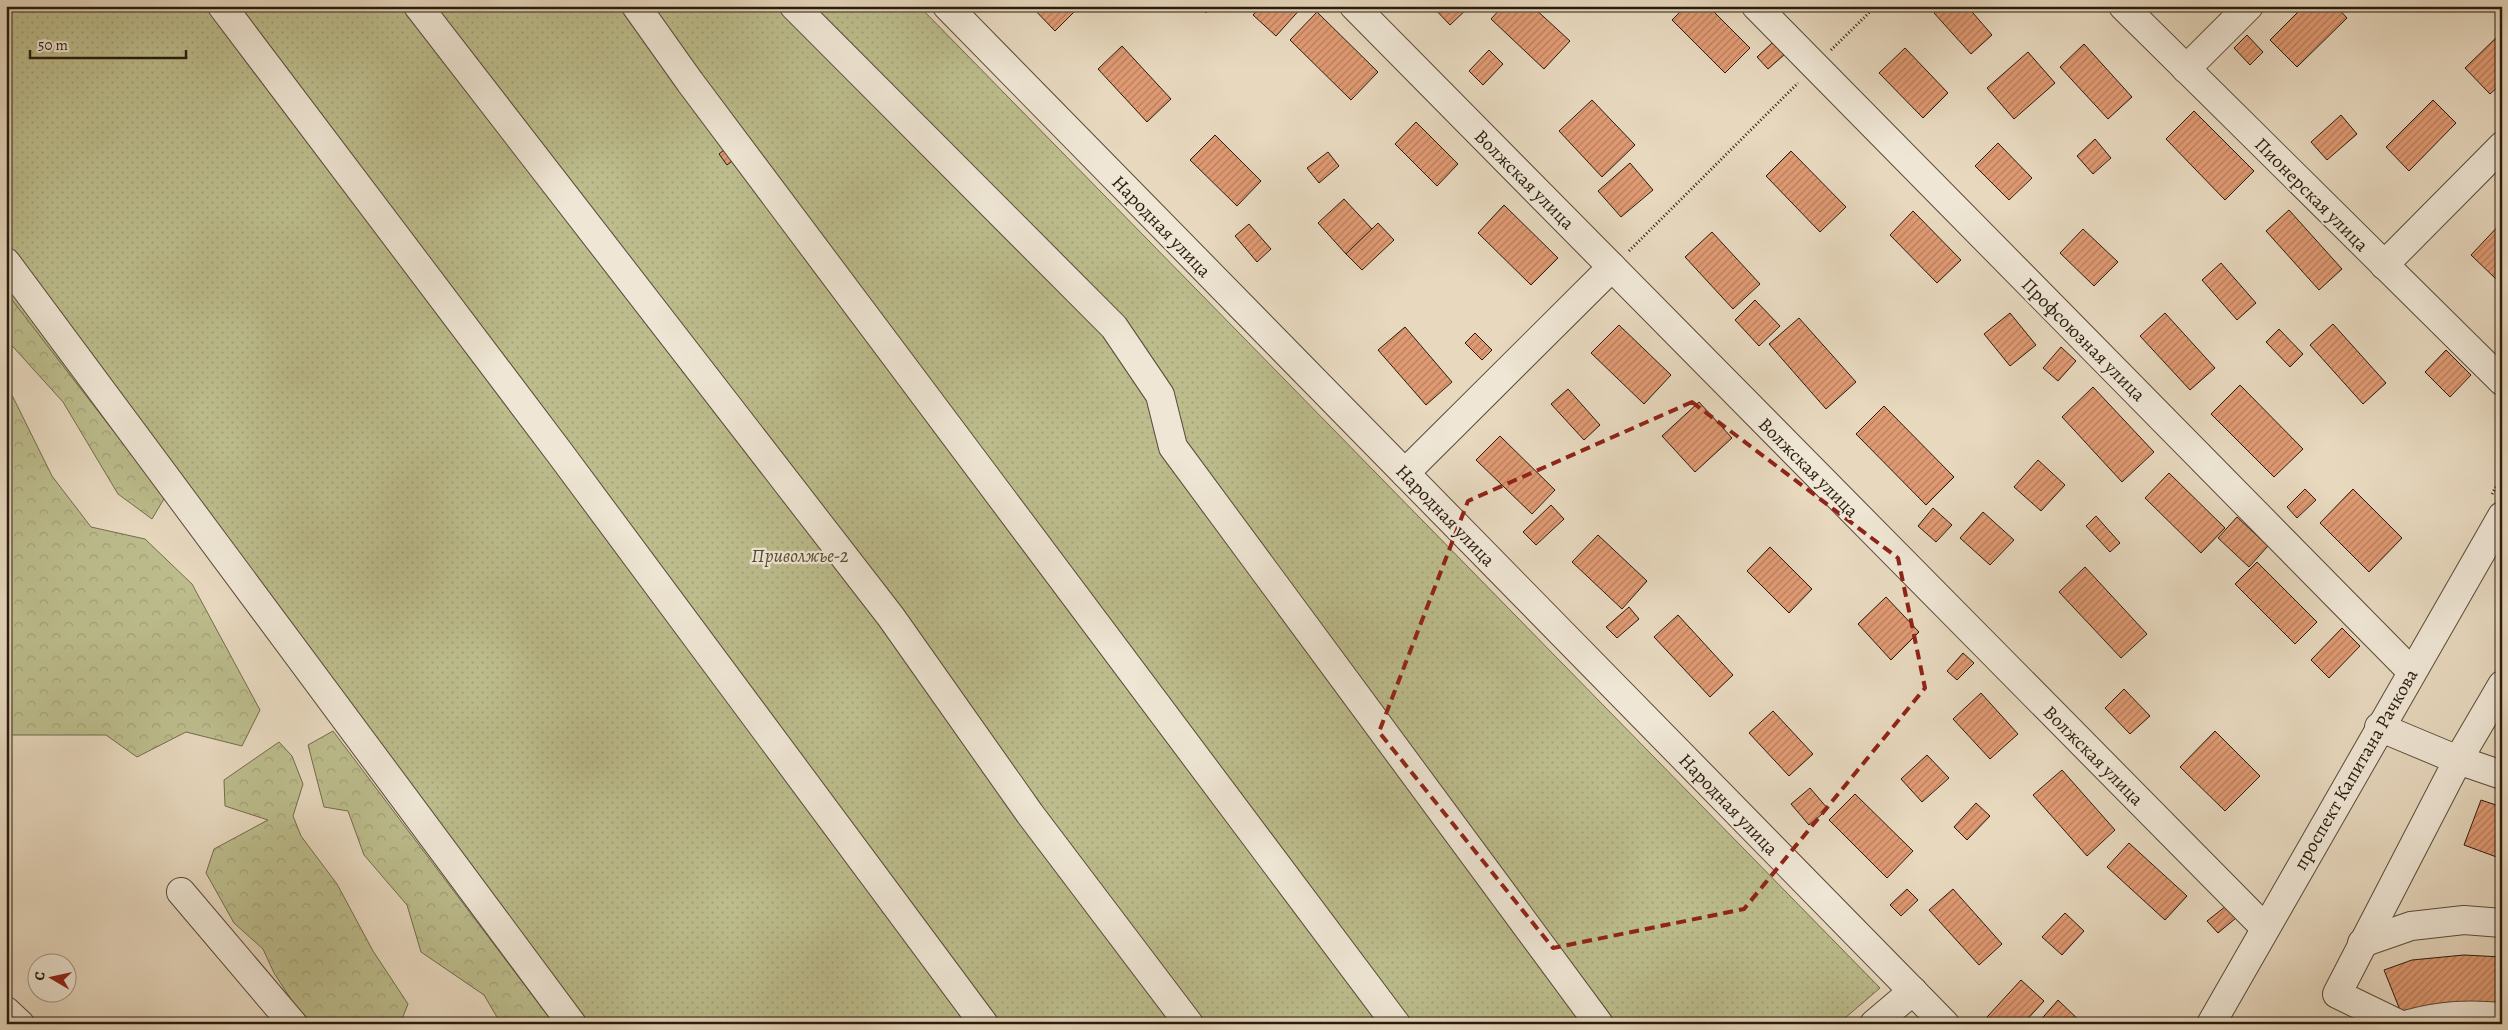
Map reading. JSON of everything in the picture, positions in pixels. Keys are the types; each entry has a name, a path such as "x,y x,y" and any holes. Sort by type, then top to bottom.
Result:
{"street":[{"path":"222,6 565,460 984,1024"},
{"path":"418,6 891,617 1030,814 1189,1024"},
{"path":"636,6 690,82 1396,1024"},
{"path":"794,6 1114,327 1160,395 1173,447 1599,1024"},
{"name":"Народная улица","path":"947,6 1945,1024"},
{"name":"Волжская улица","path":"1354,6 2264,927"},
{"name":"Профсоюзная улица","path":"1756,6 2411,671"},
{"name":"Пионерская улица","path":"2123,6 2502,381"},
{"path":"2186,69 2249,6"},
{"path":"2384,265 2502,146"},
{"path":"6,262 572,1024"},
{"path":"1404,473 1612,267"},
{"name":"проспект Капитана Рачкова","path":"2211,1024 2264,927 2502,516"},
{"path":"2399,1024 2337,994 2458,760 2502,685"},
{"path":"2380,727 2458,760 2502,775"},
{"path":"181,892 293,1024"},
{"path":"2362,943 2411,926 2464,920 2502,923"},
{"path":"1874,1024 1913,991"},
{"path":"6,1011 20,1024"},
{"path":"2409,1024 2436,1016 2475,1014 2502,1017"}],"path":[{"path":"1612,267 1876,6"}],"highlighted area":[{"path":"1692,402 1898,558 1925,688 1744,909 1553,948 1379,732 1468,501"}],"green space":[{"name":"Приволжье-2","path":"6,6 919,6 1880,988 1838,1024 571,1024 6,292"},
{"path":"6,280 168,492 152,519 118,494 63,402 6,339"},
{"path":"6,383 52,476 91,527 145,539 192,584 260,710 242,746 186,732 137,757 106,735 6,735"},
{"path":"333,731 554,1024 501,1024 484,995 421,952 407,905 364,855 348,811 324,807 308,745"},
{"path":"279,742 292,756 303,784 293,816 301,836 337,884 373,951 408,1004 400,1024 307,1024 274,973 263,949 234,923 206,873 214,849 268,820 225,806 224,780"}],"building":[{"path":"1031,6 1080,6 1055,31"},
{"path":"1199,6 1213,6 1206,13"},
{"path":"1261,6 1303,6 1276,36 1253,15"},
{"path":"1432,6 1470,6 1450,25"},
{"path":"1503,6 1532,6 1570,41 1544,69 1491,19"},
{"path":"1686,6 1708,6 1750,48 1725,73 1672,20"},
{"path":"1811,6 1821,6 1816,11"},
{"path":"1942,6 1967,6 1992,35 1971,54 1934,13"},
{"path":"2304,6 2336,6 2347,18 2297,67 2270,40"},
{"path":"1317,12 1378,72 1351,100 1290,40"},
{"path":"2502,32 2502,83 2490,94 2465,68"},
{"path":"2247,35 2263,52 2250,65 2234,48"},
{"path":"1772,43 1784,55 1768,69 1757,57"},
{"path":"2084,44 2132,97 2108,119 2060,67"},
{"path":"1122,46 1171,99 1147,122 1098,69"},
{"path":"1905,48 1948,93 1923,118 1879,73"},
{"path":"1489,50 1503,64 1483,85 1469,71"},
{"path":"2028,52 2055,83 2014,119 1987,88"},
{"path":"1592,100 1635,145 1602,177 1559,131"},
{"path":"2433,100 2456,123 2409,171 2386,147"},
{"path":"2194,111 2254,171 2225,200 2166,139"},
{"path":"2341,115 2357,134 2327,160 2311,142"},
{"path":"1416,122 1458,164 1437,186 1395,144"},
{"path":"1215,135 1261,181 1237,206 1190,160"},
{"path":"2095,139 2111,158 2093,174 2077,156"},
{"path":"734,142 742,153 727,165 719,154"},
{"path":"1998,143 2032,178 2009,200 1975,166"},
{"path":"1791,151 1846,207 1820,232 1766,176"},
{"path":"1328,152 1339,166 1319,183 1307,168"},
{"path":"1630,163 1653,190 1621,217 1598,191"},
{"path":"1344,199 1372,229 1346,254 1318,223"},
{"path":"1504,205 1558,258 1531,285 1478,233"},
{"path":"2289,210 2342,269 2319,290 2266,231"},
{"path":"1913,211 1961,260 1937,283 1890,235"},
{"path":"2502,222 2502,273 2496,279 2471,255"},
{"path":"1378,223 1394,240 1362,270 1346,254"},
{"path":"1249,224 1271,249 1257,262 1235,236"},
{"path":"2083,229 2118,262 2094,286 2060,253"},
{"path":"1712,232 1760,284 1733,309 1685,257"},
{"path":"2221,263 2256,303 2237,320 2202,280"},
{"path":"1755,300 1780,326 1759,346 1735,320"},
{"path":"2010,313 2036,345 2010,366 1984,334"},
{"path":"2165,313 2215,368 2190,390 2140,336"},
{"path":"1799,318 1856,382 1826,409 1769,344"},
{"path":"2333,324 2386,383 2363,404 2310,345"},
{"path":"1619,325 1671,375 1644,404 1591,353"},
{"path":"1405,327 1452,382 1426,405 1378,350"},
{"path":"2279,329 2303,354 2290,367 2266,342"},
{"path":"1475,333 1492,350 1482,360 1465,343"},
{"path":"2061,347 2076,361 2058,381 2043,368"},
{"path":"2446,350 2471,375 2450,397 2425,372"},
{"path":"2240,385 2303,449 2274,477 2211,414"},
{"path":"2093,387 2154,452 2122,482 2062,417"},
{"path":"1568,389 1600,425 1584,440 1551,404"},
{"path":"1699,402 1732,438 1695,472 1662,436"},
{"path":"1884,406 1954,477 1926,505 1856,434"},
{"path":"1500,436 1555,490 1532,514 1476,460"},
{"path":"2038,460 2065,485 2041,511 2014,487"},
{"path":"2169,473 2225,528 2201,553 2145,498"},
{"path":"2305,489 2316,500 2297,518 2287,507"},
{"path":"2353,489 2402,538 2369,572 2320,523"},
{"path":"1551,505 1564,519 1536,545 1523,532"},
{"path":"1933,508 1952,525 1936,542 1918,526"},
{"path":"1983,512 2014,540 1990,565 1960,538"},
{"path":"2096,516 2120,543 2110,552 2086,526"},
{"path":"2237,517 2268,546 2249,567 2218,538"},
{"path":"1598,535 1647,581 1622,609 1572,562"},
{"path":"1770,547 1812,589 1789,613 1747,571"},
{"path":"2257,562 2317,622 2295,644 2235,584"},
{"path":"2085,567 2147,634 2121,658 2059,592"},
{"path":"1886,597 1919,632 1891,660 1858,624"},
{"path":"1629,607 1639,619 1617,638 1606,627"},
{"path":"1678,615 1733,675 1710,697 1654,637"},
{"path":"2342,628 2360,646 2329,678 2311,660"},
{"path":"1963,653 1974,663 1957,680 1947,671"},
{"path":"2124,689 2150,716 2130,734 2105,708"},
{"path":"1981,693 2018,734 1990,759 1953,719"},
{"path":"1773,711 1813,754 1789,776 1749,733"},
{"path":"2215,731 2260,776 2225,811 2180,767"},
{"path":"1927,755 1949,778 1922,802 1901,779"},
{"path":"2062,770 2115,830 2087,856 2033,795"},
{"path":"1810,788 1828,809 1809,825 1791,804"},
{"path":"1855,794 1913,851 1887,878 1829,820"},
{"path":"2481,800 2502,807 2502,859 2464,845"},
{"path":"1976,803 1990,816 1967,840 1954,827"},
{"path":"2129,843 2187,896 2165,920 2107,867"},
{"path":"1907,889 1918,900 1901,916 1890,905"},
{"path":"1953,889 2002,944 1979,965 1929,910"},
{"path":"2226,906 2236,918 2218,933 2207,921"},
{"path":"2065,913 2084,931 2062,955 2042,937"},
{"path":"2464,955 2502,957 2502,1009 2404,1020 2384,970 2412,960"},
{"path":"2021,980 2044,1001 2023,1024 1995,1024 1987,1017"},
{"path":"2058,1000 2083,1024 2037,1024"}]}
